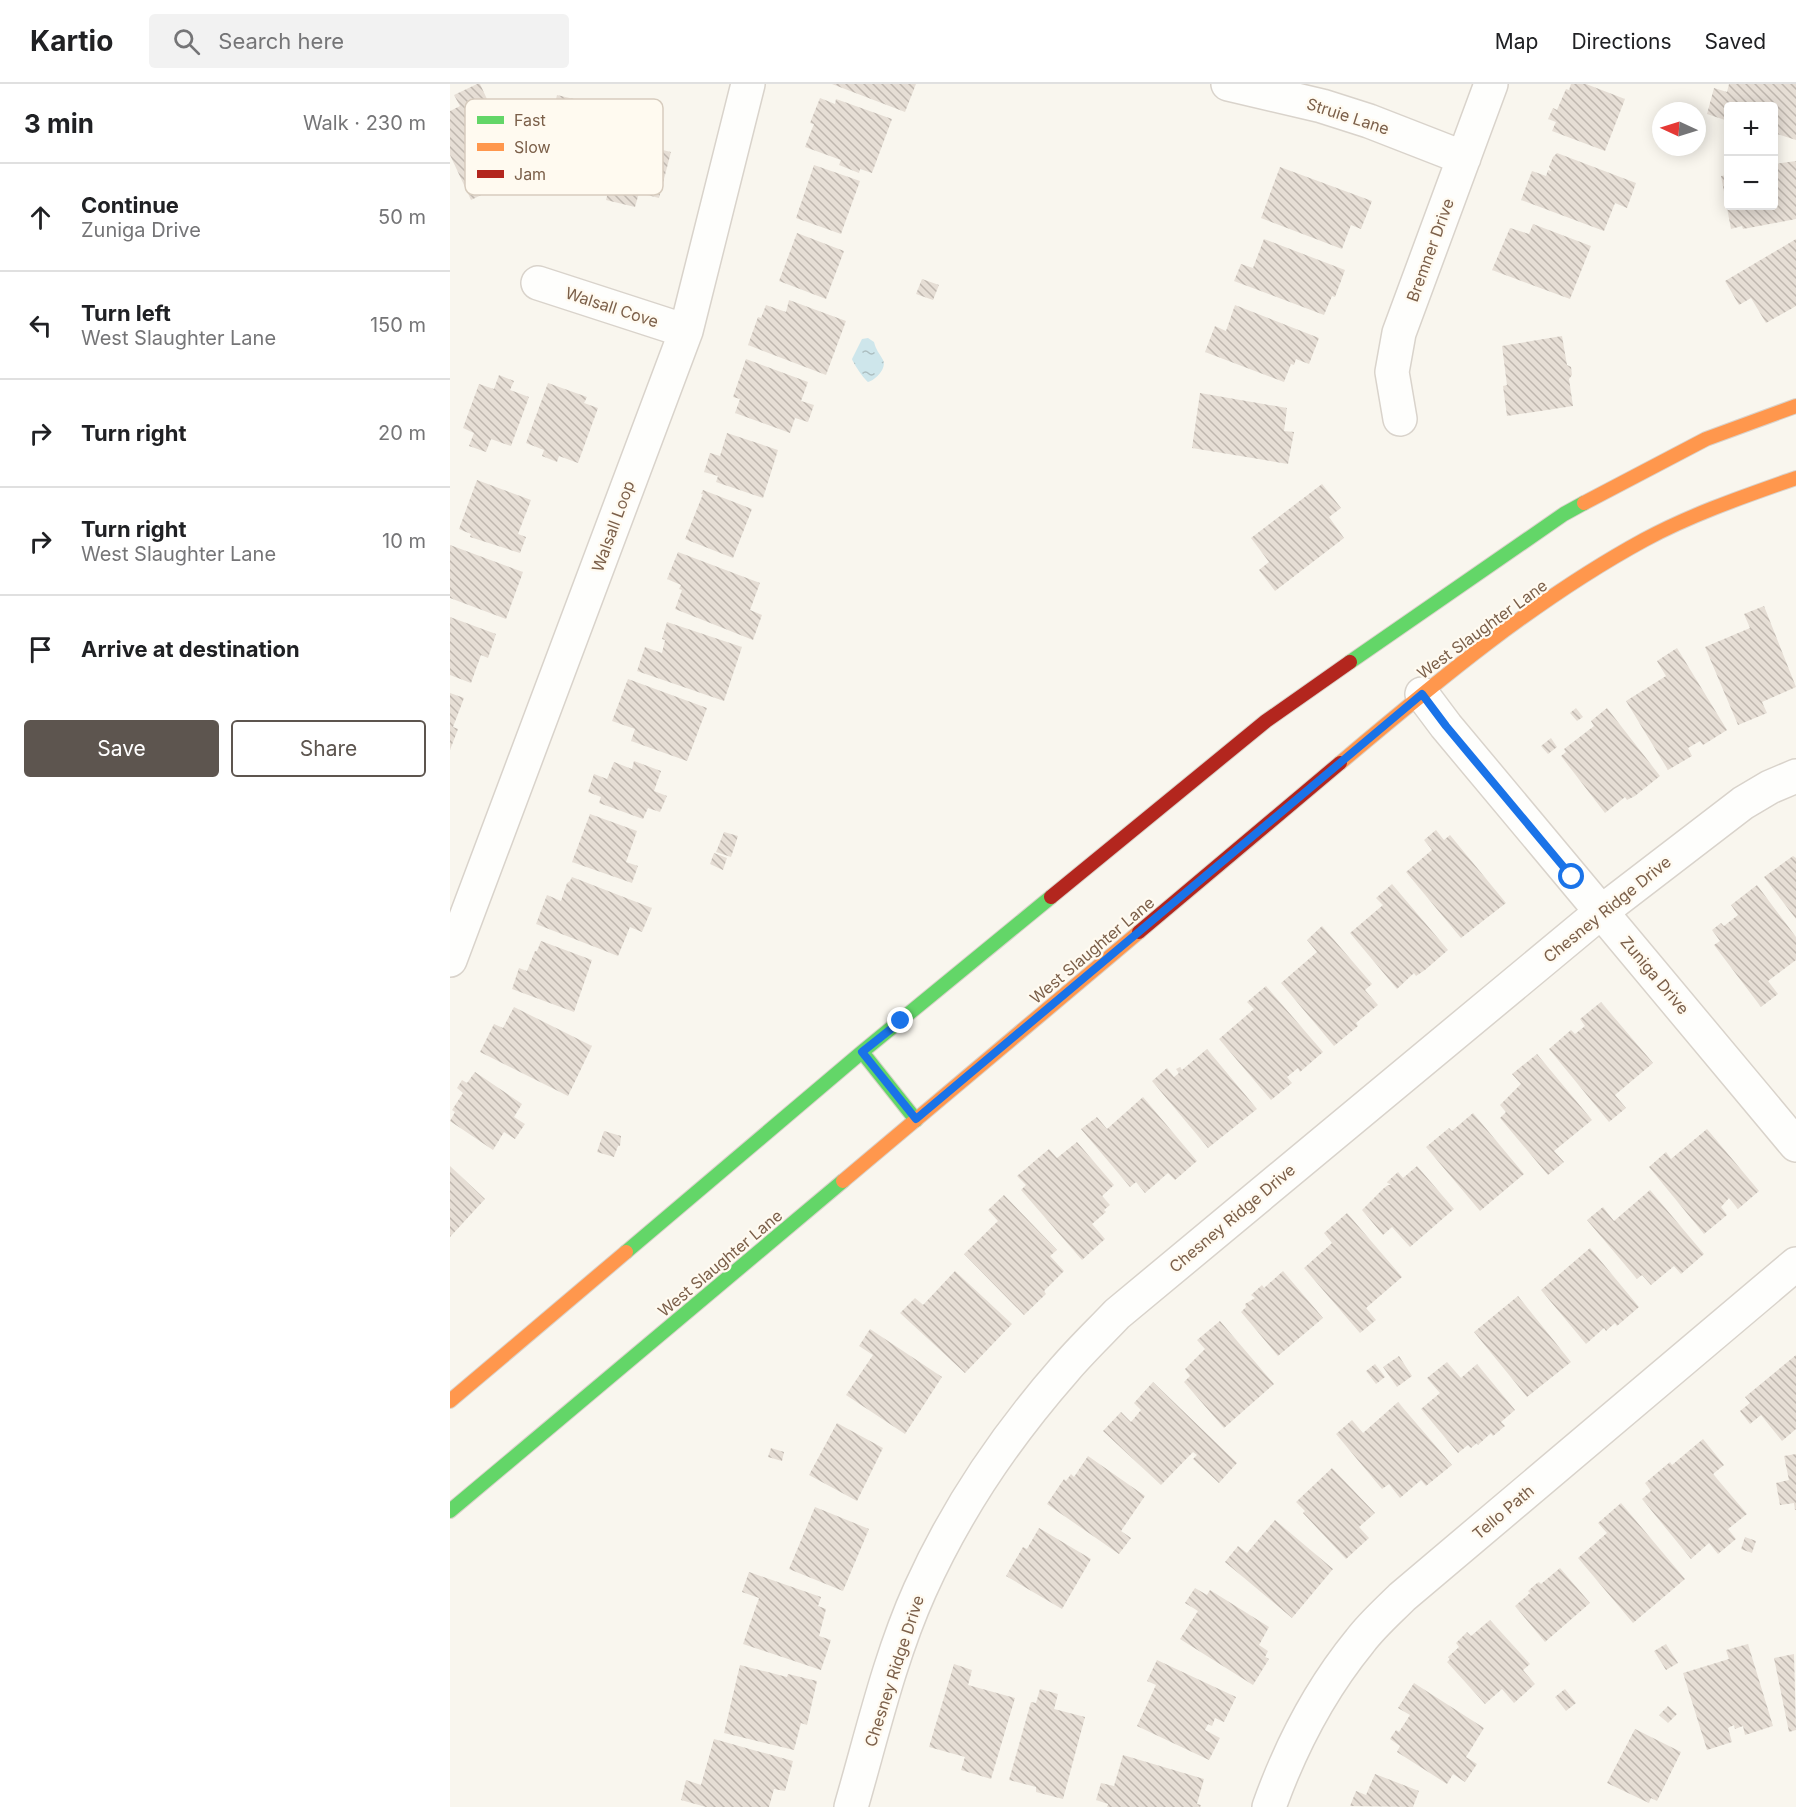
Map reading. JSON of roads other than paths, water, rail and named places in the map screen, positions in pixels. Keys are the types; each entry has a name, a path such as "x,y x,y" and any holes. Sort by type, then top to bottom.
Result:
{"main road":[{"path":"450,1401 862,1052 1266,721 1392,631 1564,514 1706,439 1796,405"},
{"name":"West Slaughter Lane","path":"450,1511 1422,694 1573,583 1645,540 1716,507 1796,478"},
{"path":"862,1052 916,1119"}],"street":[{"name":"Walsall Loop","path":"450,960 686,331 748,84"},
{"name":"Struie Lane","path":"1228,84 1332,109 1464,158"},
{"name":"Bremner Drive","path":"1400,419 1392,372 1399,333 1491,84"},
{"name":"Walsall Cove","path":"538,283 686,331"},
{"name":"Zuniga Drive","path":"1422,694 1446,726 1796,1145"},
{"name":"Chesney Ridge Drive","path":"852,1807 895,1657 920,1591 983,1475 1030,1409 1065,1368 1117,1314 1601,912 1743,803 1770,787 1796,776"},
{"name":"Tello Path","path":"1269,1807 1280,1776 1330,1681 1361,1640 1402,1597 1796,1264"}],"water":[{"path":"868,338 874,342 884,363 880,373 868,382 852,359 862,339"}]}
